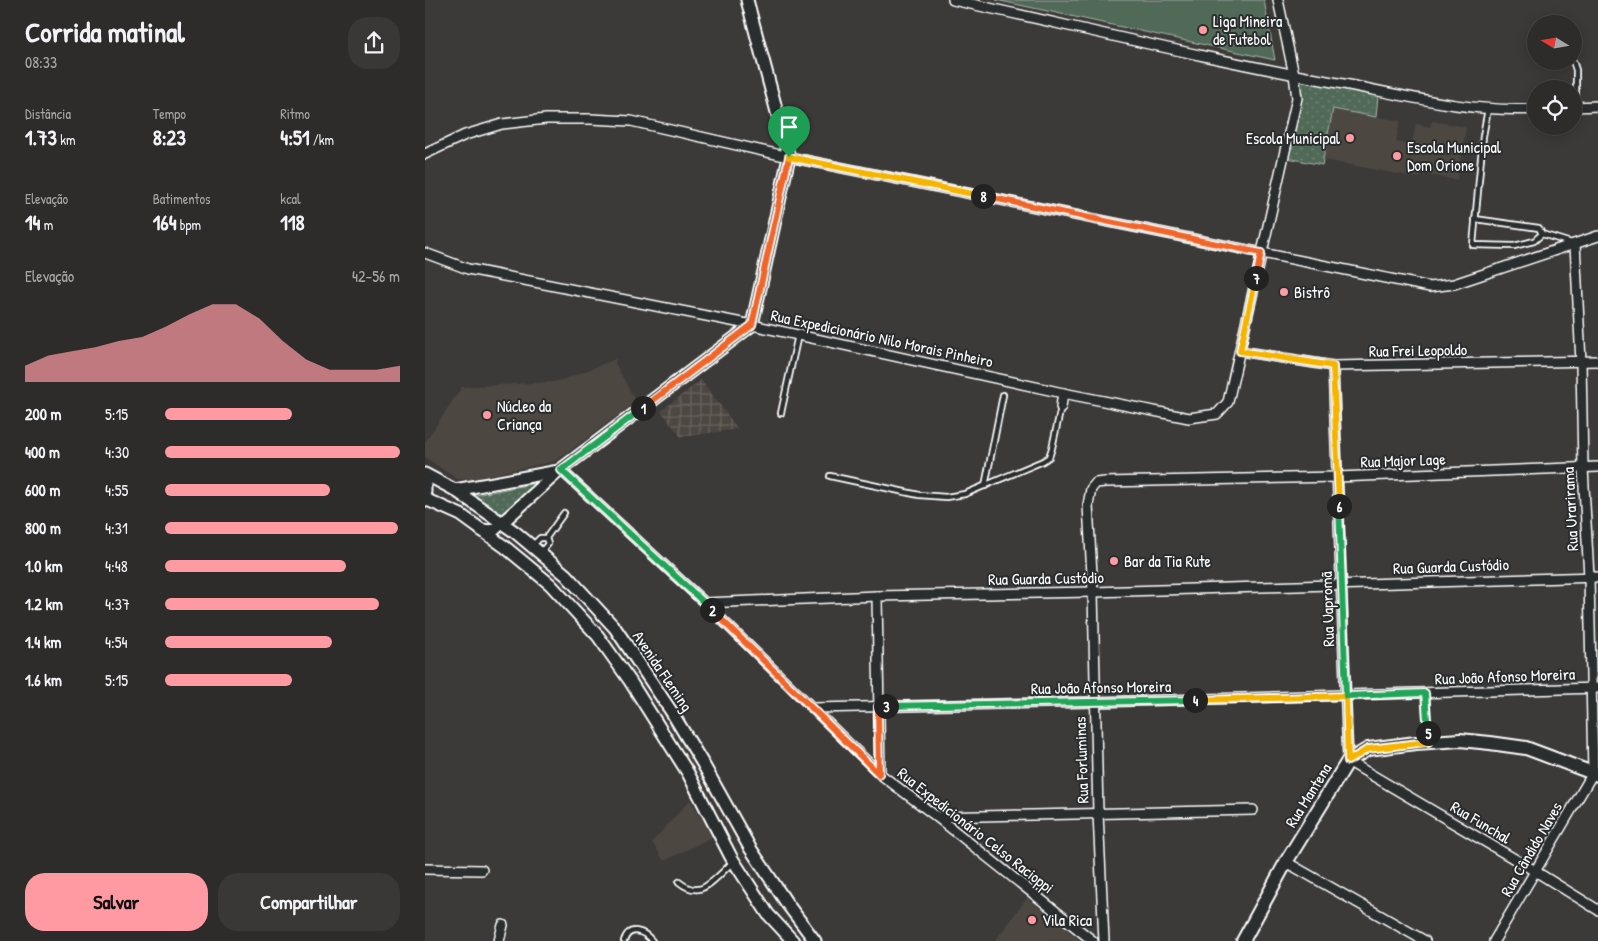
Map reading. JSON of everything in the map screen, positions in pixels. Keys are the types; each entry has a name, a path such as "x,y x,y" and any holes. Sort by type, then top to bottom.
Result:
{"main road":[{"name":"Rua Mantena","path":"1243,941 1286,862 1348,761 1368,749 1460,740 1526,748 1596,774"}],"street":[{"path":"481,530 493,531 560,471 752,325 789,157 747,0"},
{"path":"953,0 1294,75 1427,100 1488,108 1527,110"},
{"path":"1240,351 1297,98 1278,0"},
{"path":"1582,107 1598,106"},
{"path":"425,154 465,134 503,124 546,119 631,121 789,157 1431,286 1454,284 1598,236"},
{"name":"Rua Urarirama","path":"1575,244 1581,362 1583,468 1593,577 1596,774"},
{"name":"Rua Expedicionário Nilo Morais Pinheiro","path":"425,254 468,269 752,325 1063,393 1189,418 1217,414 1228,402 1240,351"},
{"name":"Rua Frei Leopoldo","path":"1240,351 1333,366 1598,361"},
{"name":"Rua Uapromã","path":"1333,366 1348,761"},
{"path":"1061,407 1063,393"},
{"name":"Rua Major Lage","path":"1091,489 1096,483 1105,482 1337,477 1598,468"},
{"path":"455,490 560,471"},
{"name":"Rua Expedicionário Celso Racioppi","path":"560,471 705,603 814,708 879,774 937,817 1093,941"},
{"name":"Avenida Fleming","path":"425,474 455,490 503,523 566,575 615,628 671,711 750,848 792,911 815,941"},
{"path":"425,480 425,492"},
{"name":"Rua Forluminas","path":"1091,489 1088,505 1093,592 1098,813 1104,941"},
{"name":"Avenida Fleming","path":"425,499 461,515 505,547 550,584 599,636 630,680 688,773 734,860 768,914 793,941"},
{"name":"Rua Guarda Custódio","path":"705,603 877,596 1093,592 1593,577"},
{"path":"877,596 879,774"},
{"name":"Rua João Afonso Moreira","path":"814,708 1346,696 1594,688"},
{"name":"Rua Funchal","path":"1348,761 1598,910"},
{"path":"688,773 703,764"},
{"name":"Rua Cândido Naves","path":"1494,941 1596,774"},
{"path":"937,817 1253,810"},
{"path":"1286,862 1425,941"},
{"path":"425,870 482,870"},
{"path":"499,941 503,925"}],"lane":[{"path":"1488,108 1483,136 1473,245 1514,246 1534,242 1542,234"},
{"path":"1475,219 1539,228 1542,234 1575,244"},
{"path":"781,413 798,335"},
{"path":"985,486 1003,395"},
{"path":"830,476 919,495 946,497 965,494 1049,457 1061,407"},
{"path":"546,538 564,513"},
{"path":"536,550 540,538 546,538"},
{"path":"536,550 548,544 546,538"},
{"path":"1425,693 1428,742"},
{"path":"679,882 695,890 700,889 706,886 734,860"},
{"path":"624,941 625,937 635,930 642,932 652,941"}],"shaded area":[{"path":"1333,109 1400,121 1396,142 1412,145 1416,124 1430,127 1432,121 1466,127 1457,180 1422,174 1420,178 1324,160"},
{"path":"616,359 615,363 636,402 555,461 471,479 457,479 425,457 425,442 462,387 553,382"},
{"path":"701,380 738,429 681,437 661,411"},
{"path":"690,800 714,836 664,861 652,842"},
{"name":"Vila Rica","path":"1027,898 1081,941 995,941"}],"green space":[{"name":"Liga Mineira de Futebol","path":"996,0 1264,0 1275,60"},
{"path":"1297,76 1378,95 1376,117 1333,109 1322,165 1288,158 1300,99"},
{"path":"536,483 500,517 471,496"}],"place":[{"name":"Liga Mineira de Futebol","path":"1203,30"},
{"name":"Escola Municipal","path":"1350,138"},
{"name":"Escola Municipal Dom Orione","path":"1397,156"},
{"name":"Bistrô","path":"1284,292"},
{"name":"Núcleo da Criança","path":"487,415"},
{"name":"Bar da Tia Rute","path":"1114,561"},
{"name":"Vila Rica","path":"1032,920"}],"route":[{"path":"789,157 752,325 561,470 705,603 814,708 879,774 878,707 1346,696 1348,761 1368,749 1376,747 1428,742 1425,693 1346,696 1333,366 1240,351 1261,253 789,157"}]}
